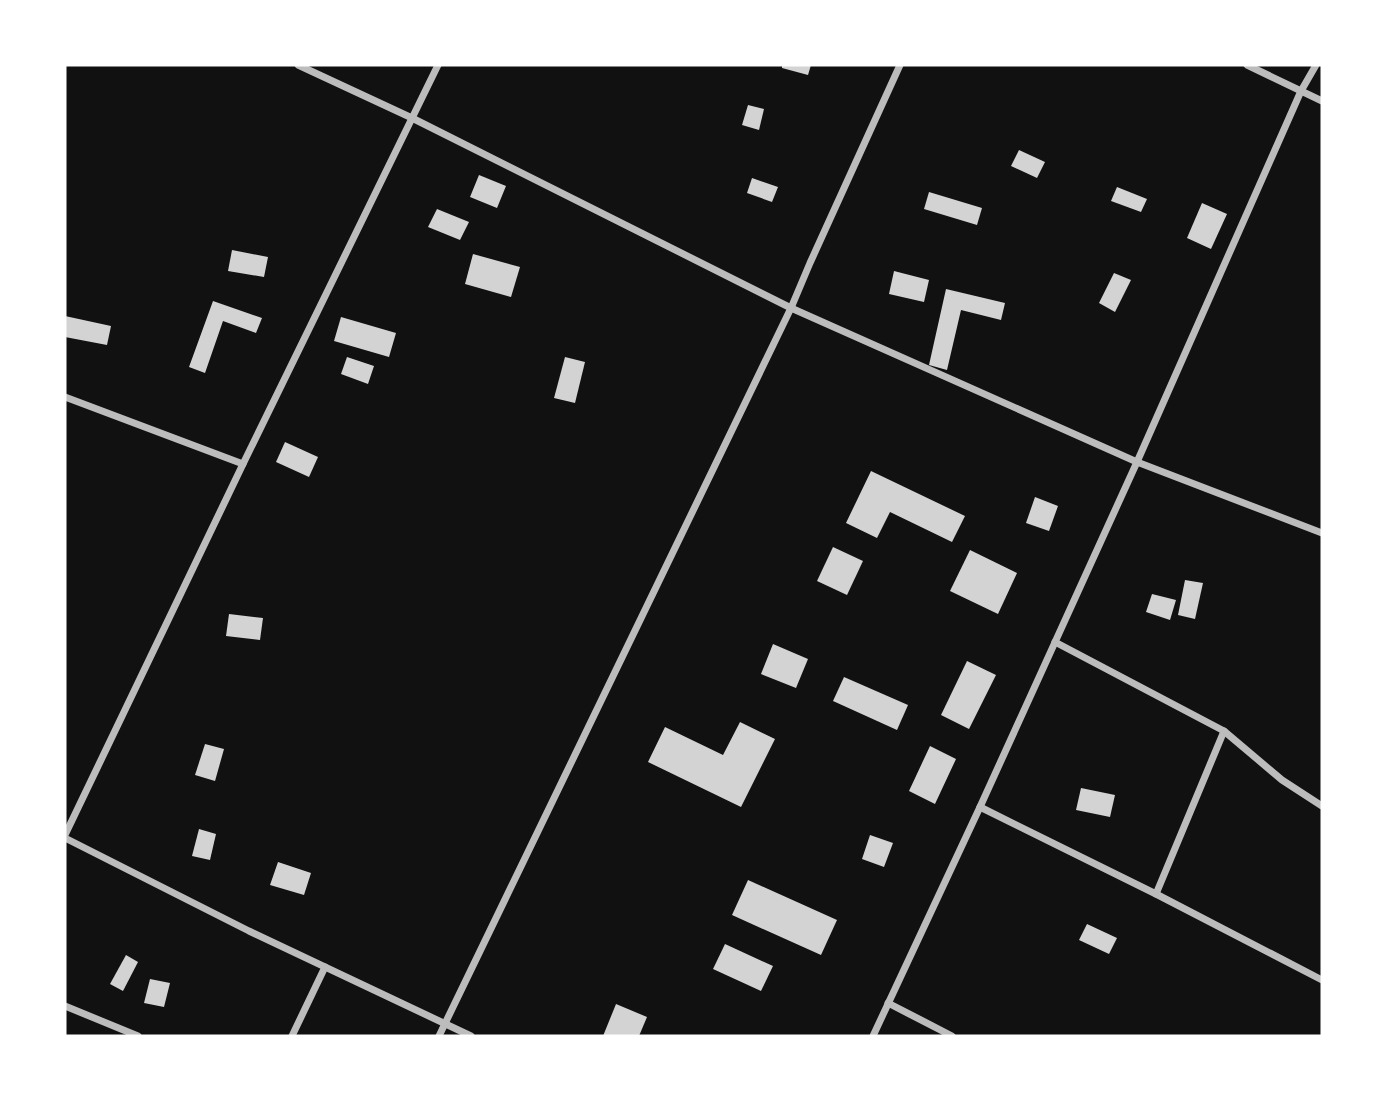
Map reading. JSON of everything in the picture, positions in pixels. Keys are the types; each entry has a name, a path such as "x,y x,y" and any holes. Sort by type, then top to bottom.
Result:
{"street":[{"path":"298,65 412,118 792,308 1137,462 1322,533"},
{"path":"438,65 65,836 249,931 471,1036"},
{"path":"439,1036 792,308 900,65"},
{"path":"1247,65 1322,100"},
{"path":"873,1036 981,807 1301,91 1316,65"},
{"path":"65,397 243,464"},
{"path":"1055,642 1224,731 1282,780 1322,806"},
{"path":"1156,894 1224,731"},
{"path":"981,807 1322,980"},
{"path":"292,1036 324,967"},
{"path":"888,1003 952,1036"},
{"path":"65,1006 138,1036"}],"building":[{"path":"782,65 811,65 808,75 782,68"},
{"path":"748,105 764,109 759,130 742,125"},
{"path":"1019,150 1045,162 1037,178 1011,166"},
{"path":"479,175 506,186 497,208 470,197"},
{"path":"752,178 778,187 772,202 747,193"},
{"path":"1117,187 1147,199 1141,212 1111,201"},
{"path":"929,192 982,208 977,225 924,209"},
{"path":"1202,203 1227,214 1211,249 1187,238"},
{"path":"437,209 469,222 460,240 428,227"},
{"path":"232,250 268,257 264,277 228,271"},
{"path":"473,254 520,267 511,297 465,284"},
{"path":"894,271 929,280 924,302 889,294"},
{"path":"1114,273 1131,280 1115,312 1099,303"},
{"path":"946,289 1005,303 1001,320 961,310 947,370 929,365"},
{"path":"213,301 262,318 256,333 223,321 205,373 189,367"},
{"path":"65,316 111,326 107,345 65,337"},
{"path":"341,317 396,333 389,357 334,341"},
{"path":"347,357 374,366 368,384 341,374"},
{"path":"565,357 585,362 575,403 554,398"},
{"path":"285,442 318,457 309,477 276,462"},
{"path":"871,471 965,516 952,542 890,512 877,538 846,523"},
{"path":"1035,497 1058,506 1049,531 1026,523"},
{"path":"833,547 863,561 847,595 817,581"},
{"path":"970,550 1017,573 998,614 950,591"},
{"path":"1185,580 1203,583 1195,619 1178,615"},
{"path":"1152,594 1176,600 1170,620 1146,612"},
{"path":"229,614 263,618 260,640 226,636"},
{"path":"773,644 808,659 796,688 761,674"},
{"path":"967,661 996,675 969,729 941,715"},
{"path":"844,677 908,705 897,730 833,701"},
{"path":"740,722 775,739 741,807 648,762 665,727 723,755"},
{"path":"205,744 224,749 215,781 195,775"},
{"path":"930,746 956,759 935,804 909,791"},
{"path":"1081,788 1115,795 1110,817 1076,810"},
{"path":"199,829 216,834 210,860 192,856"},
{"path":"870,835 893,843 884,867 862,859"},
{"path":"278,862 311,873 304,895 270,885"},
{"path":"748,880 837,920 821,955 732,915"},
{"path":"1087,924 1117,938 1109,954 1079,940"},
{"path":"725,944 773,966 761,991 713,969"},
{"path":"126,955 138,962 123,991 110,984"},
{"path":"150,979 170,983 164,1007 144,1003"},
{"path":"616,1004 647,1017 639,1036 603,1036"}]}
